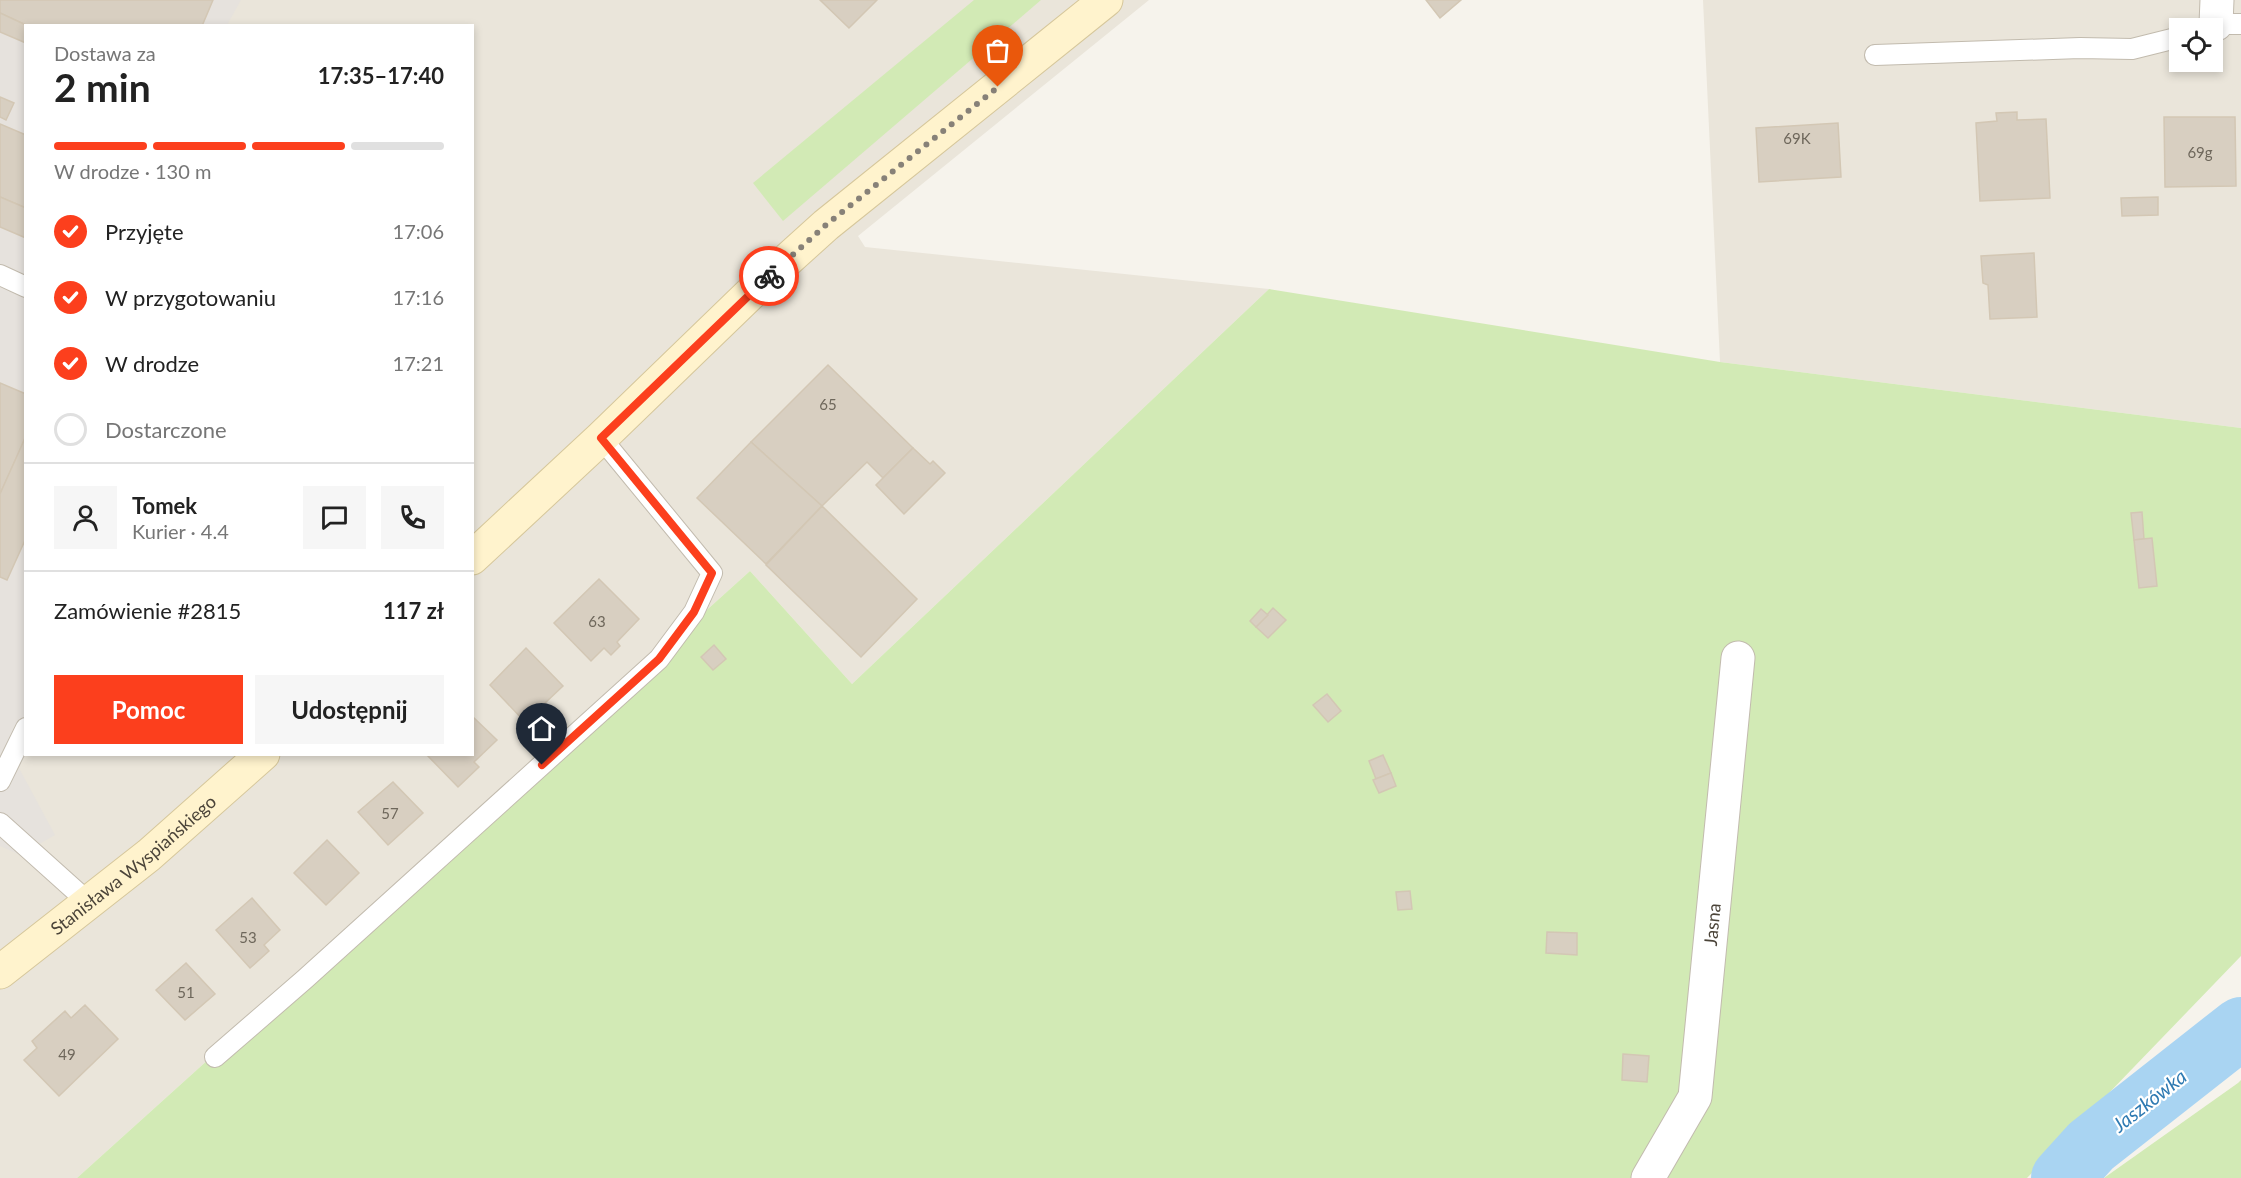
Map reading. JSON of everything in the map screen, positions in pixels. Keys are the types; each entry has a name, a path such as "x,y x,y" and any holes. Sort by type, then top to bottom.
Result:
{"main road":[{"path":"474,556 826,225 1106,0"},
{"name":"Stanisława Wyspiańskiego","path":"0,972 149,855 261,756"}],"street":[{"name":"Jasna","path":"1648,1178 1695,1097 1738,658"}],"lane":[{"path":"1875,55 2132,48 2169,40"},
{"path":"0,275 24,286"},
{"path":"215,1058 305,980 659,659 694,612 712,573 601,438"},
{"path":"0,781 24,732"},
{"path":"0,823 88,902"}],"shaded area":[{"path":"0,0 1149,0 858,236 865,247 1269,289 852,684 750,571 77,1178 0,1178"},
{"path":"0,0 241,0 228,24 24,24 25,756 19,768 55,835 20,855 0,846"},
{"path":"1703,0 2241,0 2241,428 1720,362"}],"green space":[{"path":"974,0 1041,0 783,221 753,183"},
{"path":"1269,289 1720,362 2241,428 2241,956 2027,1178 77,1178 750,571 852,684"},
{"path":"2241,1080 2241,1178 2104,1178 2238,1083"}],"building":[{"path":"0,0 213,0 203,24 24,24 0,13"},
{"path":"820,0 877,0 849,28"},
{"path":"1426,0 1461,0 1440,18"},
{"path":"0,13 24,24 24,42 0,32"},
{"path":"0,97 14,103 6,120 0,117"},
{"path":"2017,112 2017,120 2046,119 2050,198 1980,201 1976,123 1997,121 1996,113"},
{"path":"2164,117 2235,117 2236,186 2165,187"},
{"path":"1838,123 1841,177 1759,182 1756,128"},
{"path":"0,124 24,134 24,207 0,197"},
{"path":"0,197 24,207 24,237 0,227"},
{"path":"2158,197 2158,215 2122,216 2121,198"},
{"path":"2034,253 2037,317 1990,319 1988,285 1983,283 1981,256"},
{"path":"828,365 913,448 883,478 867,462 822,506 751,442"},
{"path":"0,383 24,393 24,440 0,494"},
{"path":"24,440 24,542 7,580 0,577 0,494"},
{"path":"751,442 822,506 766,564 697,498"},
{"path":"913,448 930,464 933,461 945,473 904,514 876,485"},
{"path":"822,506 917,599 861,657 766,565"},
{"path":"2142,512 2144,539 2134,540 2131,513"},
{"path":"2152,538 2157,586 2139,588 2134,540"},
{"path":"599,579 639,619 617,642 620,646 611,655 604,648 591,661 554,623"},
{"path":"1273,608 1286,620 1268,638 1256,627"},
{"path":"1261,609 1268,615 1256,627 1250,621"},
{"path":"714,645 726,659 713,670 701,657"},
{"path":"526,648 563,686 525,722 490,685"},
{"path":"1327,694 1341,711 1328,722 1313,705"},
{"path":"474,718 497,740 474,762 479,767 458,787 428,756 474,756"},
{"path":"1383,755 1391,773 1376,779 1369,761"},
{"path":"1391,773 1396,786 1379,793 1373,780"},
{"path":"393,782 423,813 388,845 358,812"},
{"path":"327,840 359,873 326,905 294,873"},
{"path":"1410,891 1412,909 1398,910 1396,892"},
{"path":"252,898 280,930 264,945 269,951 250,968 216,930"},
{"path":"1547,932 1577,933 1577,955 1546,953"},
{"path":"186,963 215,994 185,1020 156,990"},
{"path":"85,1005 118,1039 59,1096 24,1060 37,1048 32,1041 65,1011 71,1018"},
{"path":"1623,1054 1649,1056 1647,1082 1622,1080"}],"waterway":[{"name":"Jaszkówka","path":"2062,1178 2091,1146 2241,1028"}],"way so far":[{"path":"769,276 826,225 998,87"}],"route":[{"path":"542,765 659,659 694,612 712,573 601,438 769,276"}]}
